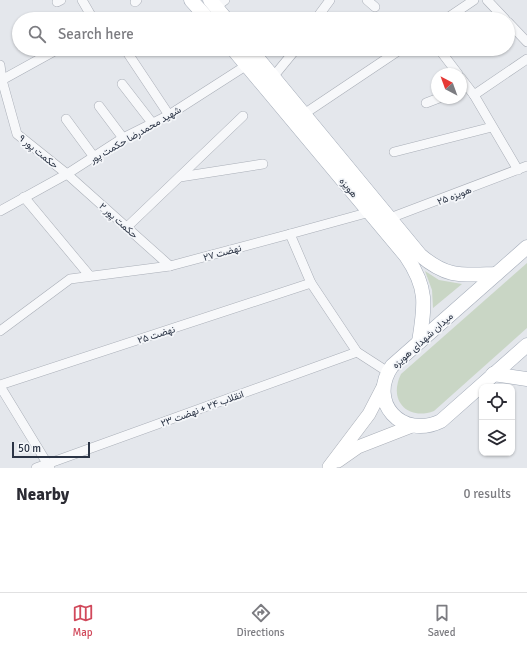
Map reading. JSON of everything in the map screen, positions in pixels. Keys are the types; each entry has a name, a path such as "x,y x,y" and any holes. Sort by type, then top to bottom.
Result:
{"main road":[{"path":"191,0 202,12"},
{"path":"217,2 222,12"},
{"name":"هویزه","path":"239,56 370,212 418,273 423,290 424,309 419,342"},
{"name":"هویزه","path":"256,56 420,255 434,267 457,275 496,274"},
{"name":"میدان شهدای هویزه","path":"412,426 399,420 385,402 384,387 388,372 392,366 527,247"},
{"path":"412,426 427,426 441,421 527,345"},
{"path":"493,374 527,379"}],"street":[{"path":"82,0 89,12"},
{"path":"321,12 330,0"},
{"path":"367,0 376,7"},
{"path":"456,12 474,0"},
{"path":"487,0 498,12"},
{"path":"515,29 527,42"},
{"path":"1,81 46,56"},
{"path":"130,56 169,115"},
{"path":"273,77 290,56"},
{"path":"304,114 391,56"},
{"path":"444,56 453,68"},
{"path":"474,95 527,59"},
{"name":"حکمت پور ۹","path":"0,65 1,81 17,134 67,174"},
{"name":"شهید محمدرضا حکمت پور","path":"0,211 67,174 123,138 169,115 247,65"},
{"path":"122,84 153,124"},
{"path":"467,90 474,95 518,170"},
{"path":"426,103 431,101"},
{"path":"99,106 123,138"},
{"path":"127,227 243,116"},
{"path":"66,120 94,157"},
{"path":"394,152 492,127"},
{"path":"180,177 263,164"},
{"name":"هویزه ۲۵","path":"390,218 527,166"},
{"name":"حکمت پور ۲","path":"67,174 170,266"},
{"path":"24,197 89,275"},
{"name":"نهضت ۲۷","path":"0,331 70,279 89,275 170,266 370,212"},
{"path":"290,234 311,283 357,352 388,372"},
{"name":"نهضت ۲۵","path":"0,386 311,283"},
{"name":"انقلاب ۲۴ + نهضت ۲۳","path":"36,468 49,466 357,352"},
{"path":"0,386 3,396 49,466"},
{"path":"329,468 369,414 384,387"},
{"path":"329,468 358,447 412,426"}],"green space":[{"path":"527,263 527,328 434,411 416,413 408,411 402,406 397,392 401,374"},
{"path":"425,271 439,280 462,284 433,308 432,290"}]}
